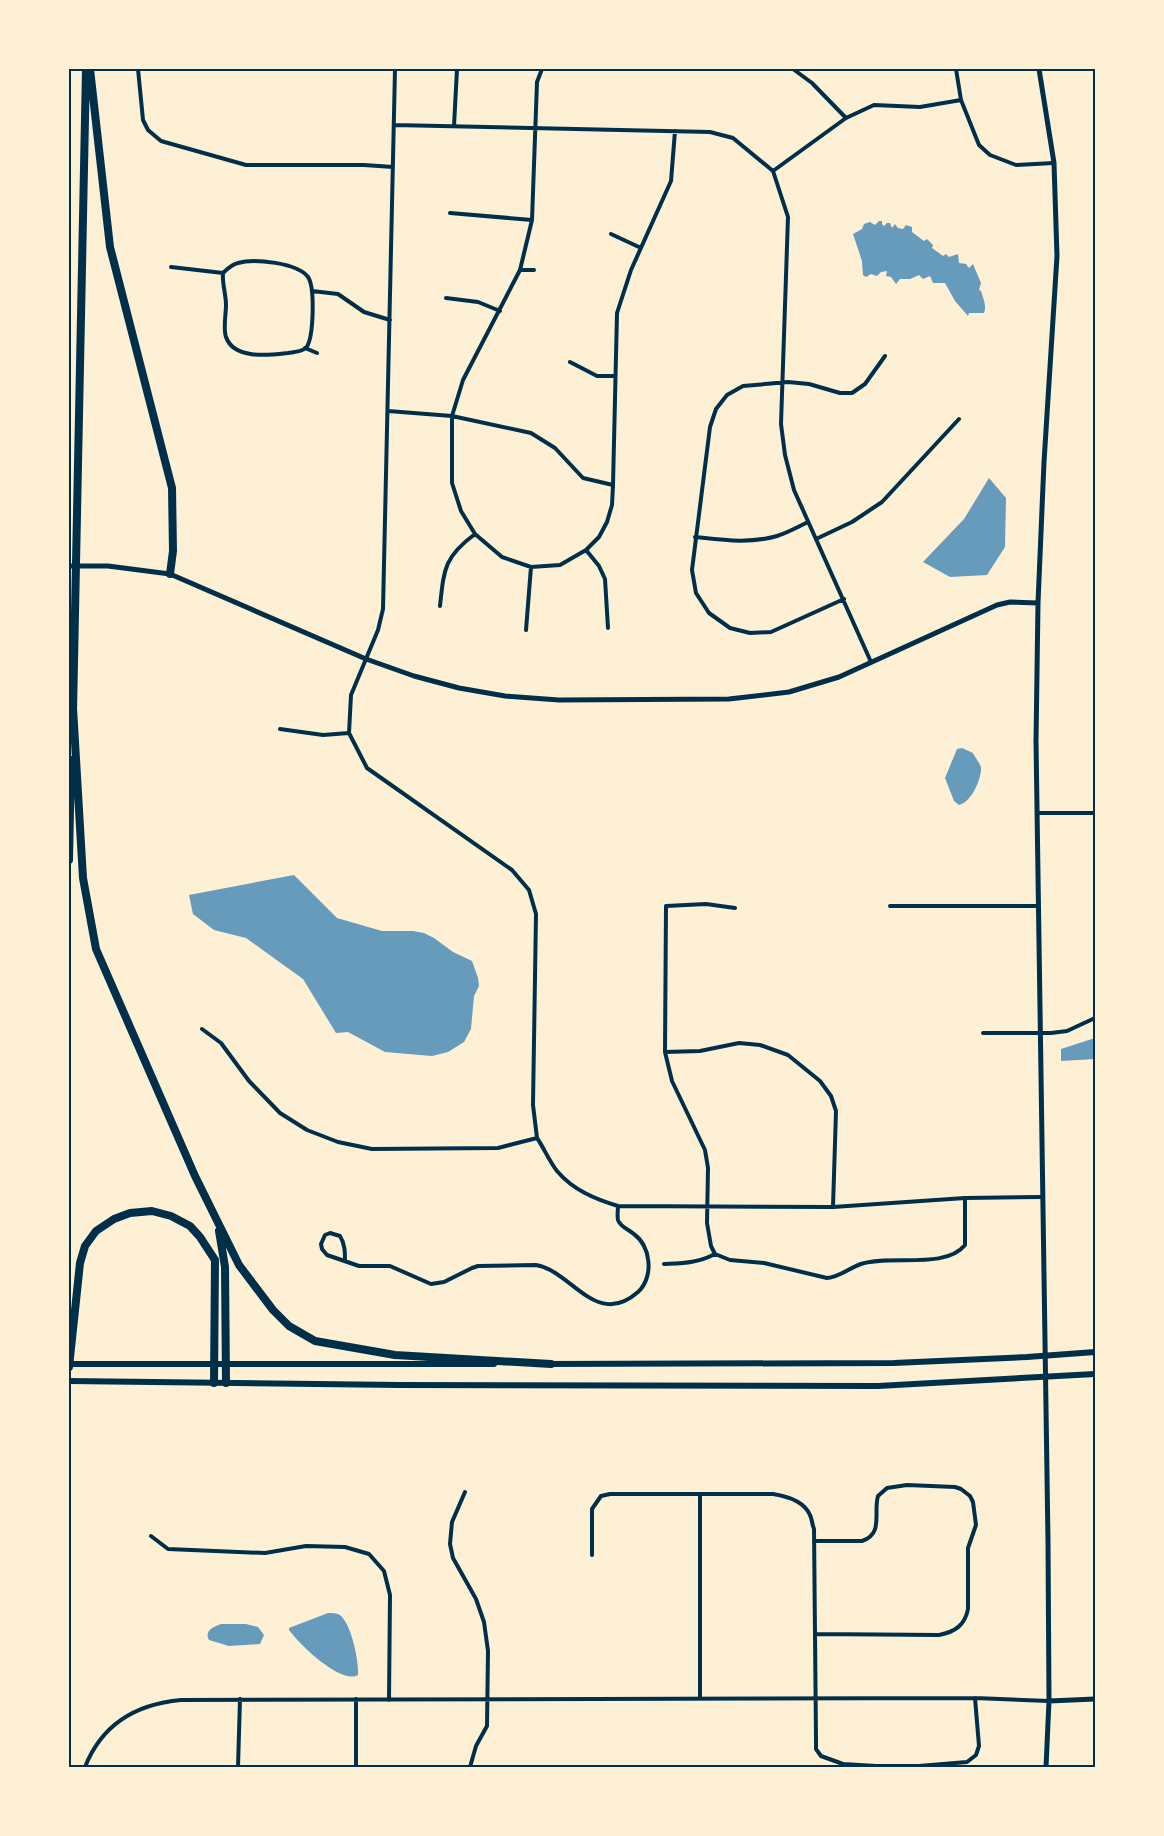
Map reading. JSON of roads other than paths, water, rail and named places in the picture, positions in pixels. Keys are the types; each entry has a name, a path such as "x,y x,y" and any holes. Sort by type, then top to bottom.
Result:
{"highway":[{"path":"88,69 110,247 172,488 173,551 170,574"},
{"path":"69,860 88,69"},
{"path":"73,708 83,878 96,949 195,1176 239,1265 273,1310 289,1326 315,1341 396,1355 551,1364"},
{"path":"69,1365 80,1263 85,1246 96,1231 114,1219 130,1213 152,1211 171,1216 190,1226 215,1260 214,1383"},
{"path":"217,1221 225,1267 226,1383"}],"main road":[{"path":"69,1365 894,1363 1095,1352"},
{"path":"69,1381 878,1386 1095,1374"}],"street":[{"path":"138,69 143,120 152,134 161,141 246,165 393,167"},
{"path":"395,69 383,609 378,630 351,695 349,733 367,768 512,870 529,890 536,914 533,1105 537,1138 556,1170 577,1189 597,1200 618,1206 833,1207 965,1198 1042,1197"},
{"path":"454,126 457,69"},
{"path":"542,69 537,82 532,220 520,270 463,380 452,416 452,483 461,511 475,534 502,557 531,567 560,565 586,550 599,537 607,522 612,506 617,313 631,270 671,181 675,131"},
{"path":"793,69 812,83 846,118"},
{"path":"956,69 962,100 979,145 990,155 1016,165 1054,164"},
{"path":"1039,69 1054,164 1057,256 1044,462 1038,603 1036,741 1049,1701 1046,1767"},
{"path":"773,171 846,118 874,105 920,107 962,100"},
{"path":"394,125 710,132 733,138 773,171 788,217 781,424 785,455 794,490 871,662"},
{"path":"450,213 532,220"},
{"path":"611,234 641,248"},
{"path":"171,267 223,273 237,263 253,261 290,266 304,272 310,279 312,291 310,339 305,348 273,355 249,354 236,350 226,336 223,273"},
{"path":"520,270 534,270"},
{"path":"312,291 338,294 364,312 390,320"},
{"path":"446,298 478,302 500,310"},
{"path":"305,348 316,353"},
{"path":"844,599 771,632 750,633 730,628 709,613 696,593 692,570 710,427 716,409 728,395 742,386 782,382 809,384 840,393 852,393 865,384 885,356"},
{"path":"570,362 597,376 615,376"},
{"path":"388,411 452,416 531,434 555,448 582,478 613,484"},
{"path":"816,539 852,522 882,502 959,419"},
{"path":"695,537 734,542 755,541 778,535 808,522"},
{"path":"440,606 444,572 457,548 475,534"},
{"path":"586,550 599,566 605,579 608,628"},
{"path":"69,566 108,566 170,574 366,659 414,676 459,688 505,696 559,700 729,699 789,692 818,684 871,662 997,605 1010,602 1038,603"},
{"path":"526,630 531,567"},
{"path":"280,729 322,735 349,733"},
{"path":"1037,813 1095,813"},
{"path":"735,908 706,904 666,906 665,1052 672,1081 705,1150 708,1168 707,1223 711,1246 715,1254 730,1260 764,1263 827,1278 836,1277 861,1264 937,1258 952,1254 965,1245 965,1198"},
{"path":"890,906 1038,906"},
{"path":"983,1033 1067,1031 1095,1018"},
{"path":"202,1029 220,1043 249,1081 280,1113 307,1130 338,1142 372,1149 498,1148 537,1138"},
{"path":"665,1052 700,1051 739,1043 760,1045 788,1055 820,1081 831,1096 836,1111 833,1207"},
{"path":"345,1261 345,1249 340,1236 330,1233 325,1235 321,1244 327,1255 345,1261 360,1266 390,1266 431,1284 444,1282 478,1266 544,1267 592,1301 612,1304 632,1297 641,1289 646,1281 649,1266 647,1253 639,1238 618,1221 618,1206"},
{"path":"664,1264 692,1263 715,1254"},
{"path":"815,1541 868,1539 875,1532 878,1496 887,1488 895,1486 955,1487 966,1491 973,1502 976,1525 968,1548 968,1609 960,1626 939,1635 815,1634"},
{"path":"465,1492 452,1522 450,1544 453,1558 476,1599 484,1622 488,1651 489,1699 487,1726 476,1746 470,1767"},
{"path":"592,1555 592,1509 601,1496 610,1494 773,1494 790,1498 798,1502 810,1514 815,1541 816,1749 821,1756 843,1764 876,1766 919,1766 967,1762 976,1755 979,1746 975,1698"},
{"path":"700,1494 700,1698"},
{"path":"150,1536 168,1549 265,1553 306,1546 345,1547 369,1554 384,1571 390,1595 389,1700"},
{"path":"85,1767 105,1733 119,1721 138,1710 161,1702 356,1699 975,1698 1049,1701 1095,1699"},
{"path":"356,1699 356,1767"},
{"path":"238,1767 240,1700"}],"water":[{"path":"882,221 884,226 890,223 892,228 895,224 898,228 903,229 906,225 912,227 912,232 924,241 927,239 933,245 932,248 943,256 958,254 959,263 966,264 969,268 973,264 981,283 979,290 984,302 984,313 969,313 968,316 955,301 945,283 933,283 930,276 923,279 919,275 910,279 900,279 896,284 891,277 886,276 887,271 877,276 863,275 862,261 853,234 862,229 864,224 870,222 875,225"},
{"path":"989,478 1006,498 1005,547 987,575 950,577 923,562 964,519"},
{"path":"962,748 973,753 981,770 974,791 967,800 959,805 954,801 945,778 957,749"},
{"path":"294,875 337,918 382,931 424,933 472,961 479,986 474,996 471,1029 464,1042 448,1052 432,1056 385,1052 348,1032 336,1033 303,979 246,938 214,930 193,914 189,895"},
{"path":"1095,1038 1095,1059 1061,1061 1061,1049"},
{"path":"328,1613 336,1613 346,1622 356,1653 358,1675 351,1677 331,1669 311,1653 289,1630 289,1628"},
{"path":"221,1624 246,1624 258,1627 264,1635 260,1644 229,1646 209,1640 208,1632"}]}
